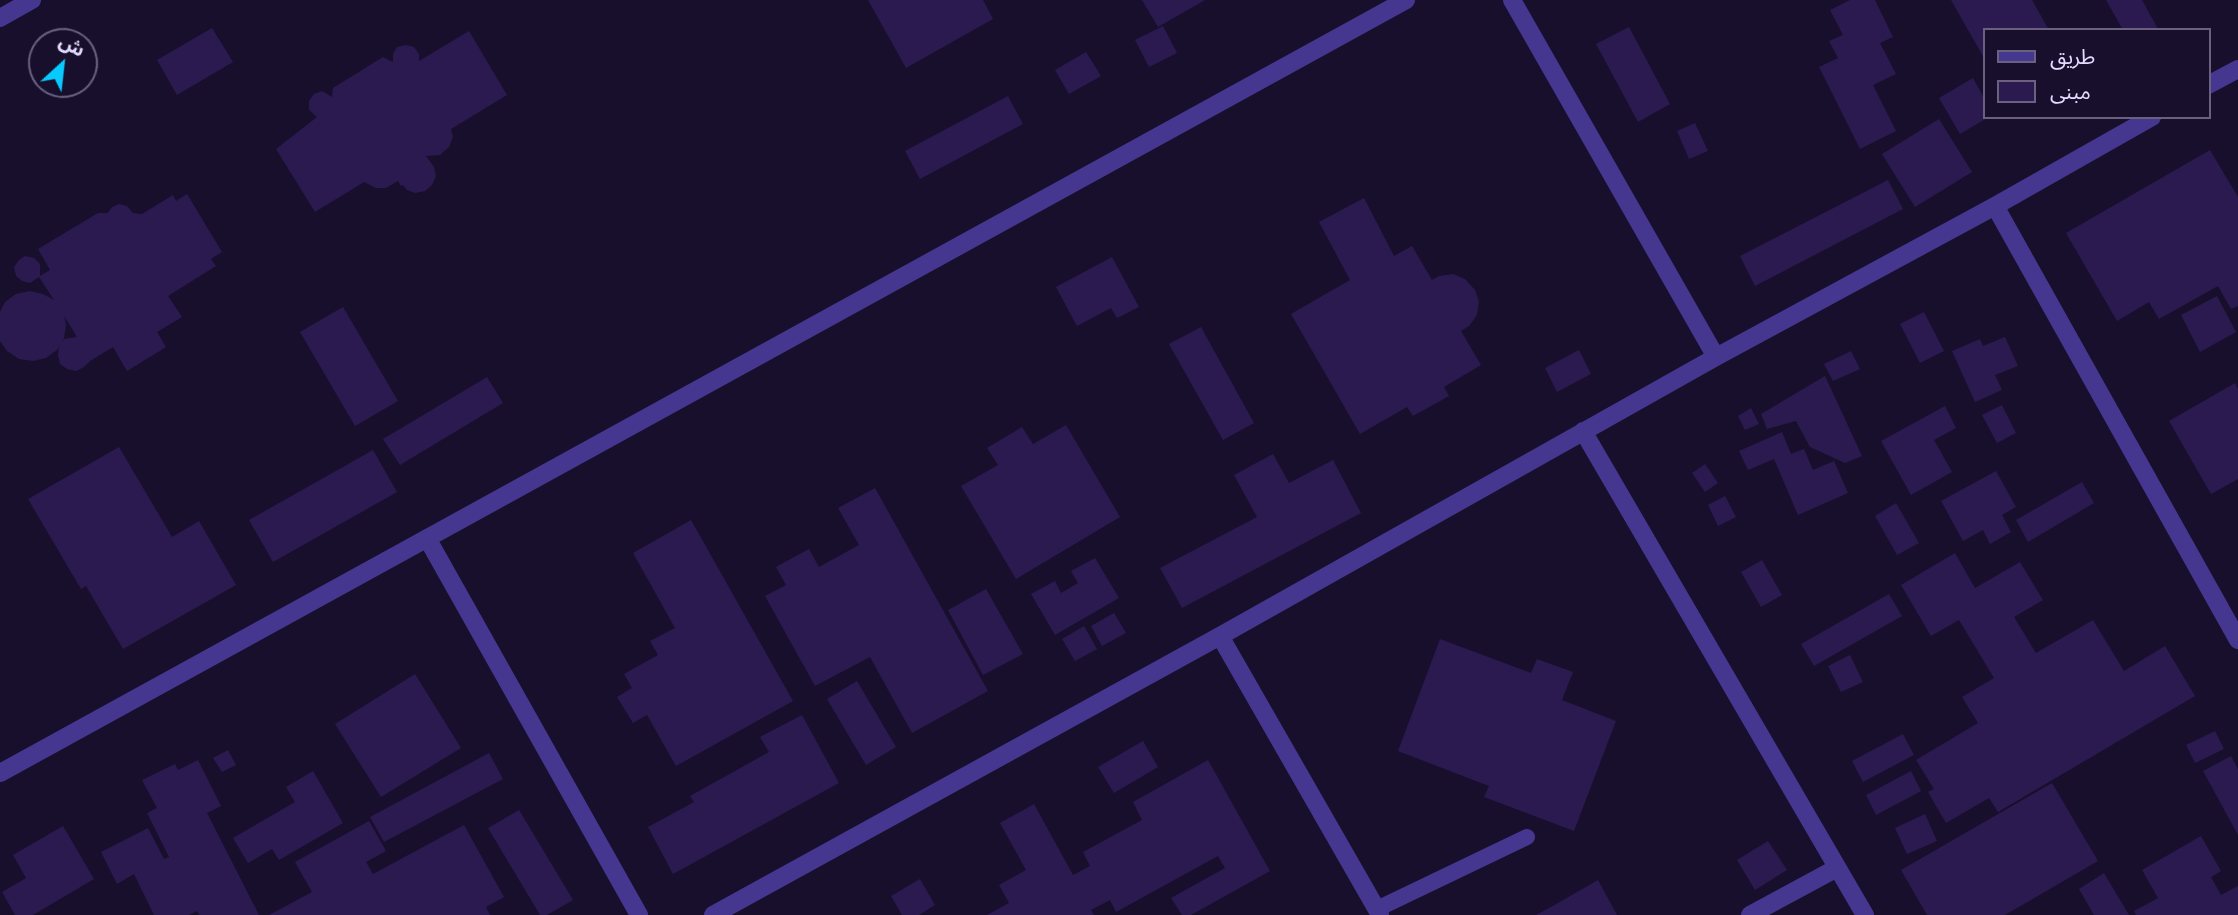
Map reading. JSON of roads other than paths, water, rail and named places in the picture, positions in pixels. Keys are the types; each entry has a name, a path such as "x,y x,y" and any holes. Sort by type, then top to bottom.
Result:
{"street":[{"path":"0,18 32,0"},
{"path":"0,773 1406,0"},
{"path":"1512,0 1716,357"},
{"path":"2210,84 2238,69"},
{"path":"713,915 2148,119"},
{"path":"1995,206 2238,640"},
{"path":"1583,431 1865,915"},
{"path":"427,538 639,915"},
{"path":"1220,636 1378,912"},
{"path":"1750,915 1837,868"}],"lane":[{"path":"1378,912 1527,837"}]}
